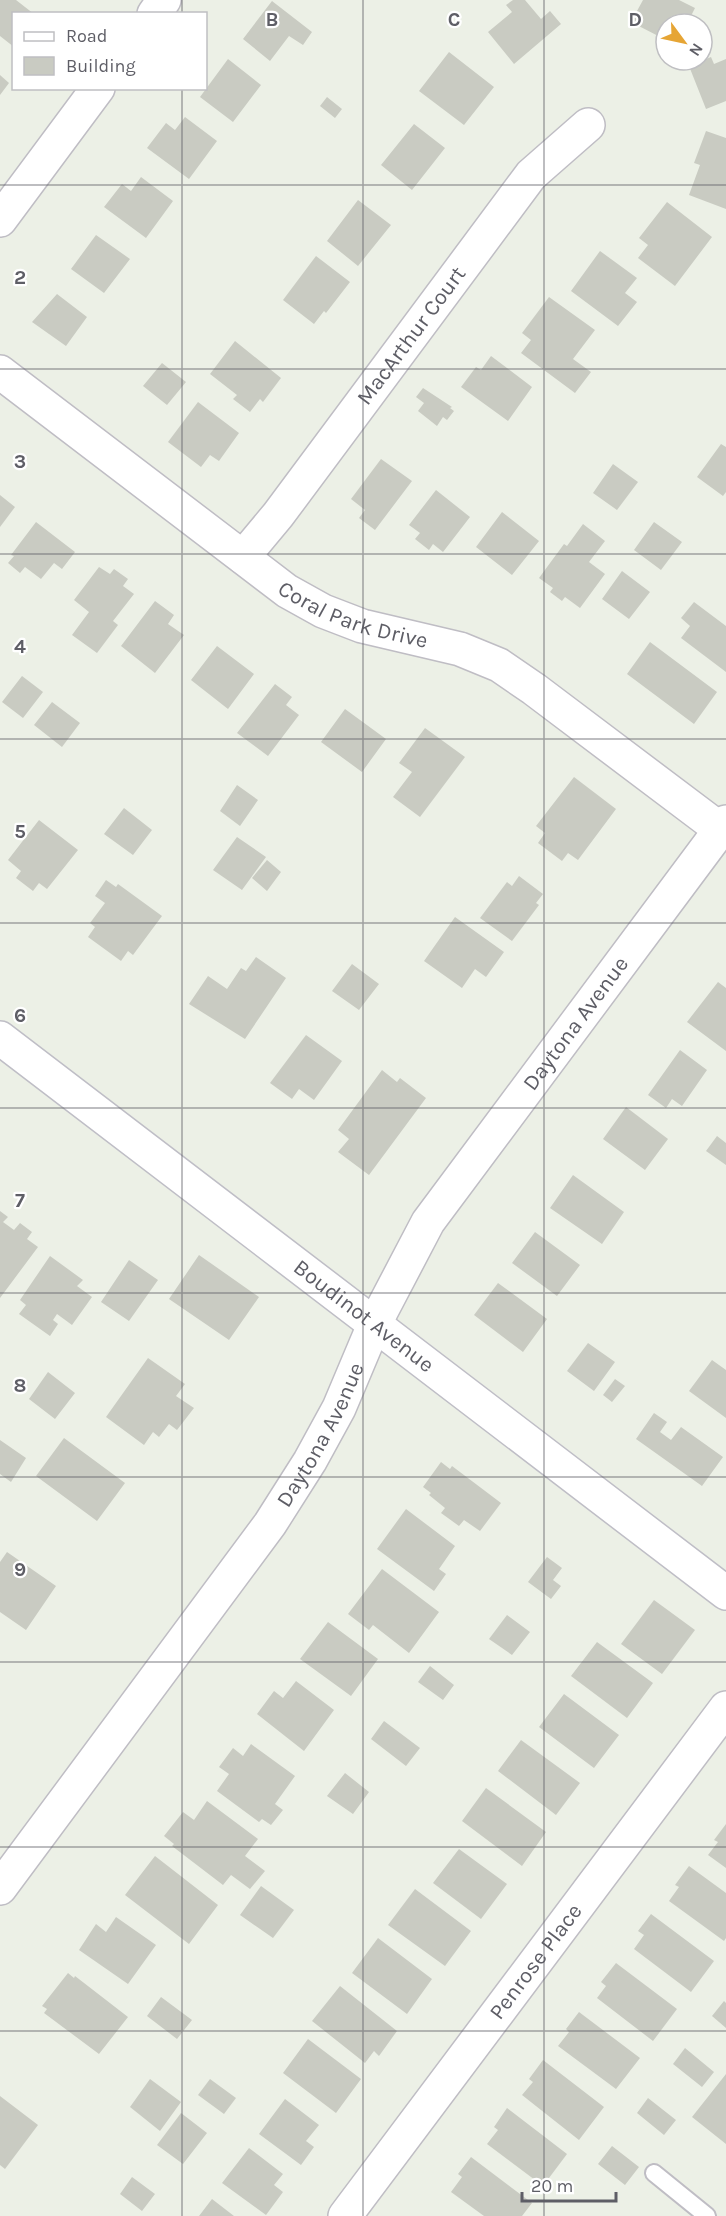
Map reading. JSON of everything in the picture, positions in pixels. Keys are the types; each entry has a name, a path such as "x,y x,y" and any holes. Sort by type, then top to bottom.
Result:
{"street":[{"path":"0,220 97,90"},
{"name":"MacArthur Court","path":"243,557 278,515 531,175 588,124"},
{"name":"Coral Park Drive","path":"0,372 287,591 323,610 362,626 460,649 499,665 723,826"},
{"name":"Daytona Avenue","path":"0,1888 270,1524 310,1461 339,1408 374,1325 428,1222 723,826"},
{"name":"Boudinot Avenue","path":"0,1038 726,1593"},
{"name":"Penrose Place","path":"345,2216 726,1708"}],"lane":[{"path":"654,2173 707,2216"}],"building":[{"path":"0,0 16,0 31,12 12,12 12,45 0,36"},
{"path":"513,0 525,0 541,19 550,11 561,24 514,64 488,32 512,12 506,5"},
{"path":"643,0 679,0 695,8 693,12 654,12 654,34 631,22"},
{"path":"272,1 312,32 303,45 289,36 270,61 243,39"},
{"path":"449,52 494,87 464,125 419,91"},
{"path":"228,59 261,85 233,122 200,97"},
{"path":"726,59 726,101 706,109 691,72 714,72 714,64"},
{"path":"0,75 9,83 0,95"},
{"path":"327,97 342,109 335,118 320,106"},
{"path":"185,117 217,141 189,179 147,148 166,123 175,130"},
{"path":"414,124 445,148 412,190 381,165"},
{"path":"706,131 726,138 726,209 689,195 700,165 694,163"},
{"path":"141,177 173,201 146,238 104,207 122,184 131,191"},
{"path":"358,200 391,225 358,266 327,241"},
{"path":"667,202 712,237 675,286 638,258 648,245 639,238"},
{"path":"96,235 130,259 104,293 71,269"},
{"path":"600,251 637,278 625,293 637,302 618,326 571,291"},
{"path":"316,256 350,282 326,313 324,311 314,324 283,300"},
{"path":"57,294 87,317 66,346 32,322"},
{"path":"549,297 595,330 573,359 591,372 575,393 521,353 531,340 522,333"},
{"path":"235,341 281,378 263,402 260,399 250,412 233,399 237,395 210,374"},
{"path":"491,356 532,387 508,421 461,387 476,367 481,370"},
{"path":"162,363 186,382 167,405 143,386"},
{"path":"423,388 452,407 450,408 454,411 447,420 443,417 437,426 418,411 424,403 416,397"},
{"path":"198,402 239,433 219,461 210,455 201,467 168,442"},
{"path":"721,444 726,447 726,492 723,496 697,477"},
{"path":"381,459 412,481 375,530 359,518 365,510 351,499"},
{"path":"613,464 638,482 617,510 593,493"},
{"path":"436,490 470,517 443,552 433,544 429,550 415,539 420,533 409,525"},
{"path":"0,495 15,507 0,527"},
{"path":"502,512 539,541 512,575 476,547"},
{"path":"36,522 75,552 62,569 54,563 41,579 25,567 20,573 8,563 14,556 11,555"},
{"path":"654,522 682,542 661,570 634,550"},
{"path":"583,524 605,541 589,562 605,574 580,608 565,597 562,601 550,592 553,588 539,578 564,544 567,546"},
{"path":"99,567 110,574 114,569 128,579 123,586 134,594 113,621 118,625 97,653 72,635 89,612 74,600"},
{"path":"622,571 650,592 629,619 602,599"},
{"path":"155,601 174,615 168,624 184,635 155,673 121,646"},
{"path":"694,602 726,626 726,672 681,638 690,626 681,618"},
{"path":"650,642 717,692 694,724 627,674"},
{"path":"217,646 254,674 228,709 191,680"},
{"path":"22,676 43,692 23,718 2,702"},
{"path":"275,684 292,697 286,705 299,715 268,756 237,733"},
{"path":"52,702 80,723 62,747 34,725"},
{"path":"345,709 386,739 362,772 321,742"},
{"path":"425,728 465,757 420,817 393,797 412,772 399,763"},
{"path":"574,777 616,809 578,860 568,853 562,861 538,843 545,833 536,826"},
{"path":"237,785 258,800 240,826 220,811"},
{"path":"124,808 152,830 133,855 104,834"},
{"path":"39,820 78,850 47,889 39,883 33,891 16,878 21,871 8,860"},
{"path":"237,837 266,857 242,890 213,870"},
{"path":"267,860 281,872 267,891 252,878"},
{"path":"519,876 543,894 536,903 539,905 512,941 480,918 507,882 512,886"},
{"path":"106,880 116,887 118,884 162,916 133,955 128,951 121,961 88,937 95,927 90,923 105,903 95,896"},
{"path":"455,917 504,952 486,977 475,969 462,988 424,961"},
{"path":"256,957 286,978 245,1039 189,1004 208,976 227,989 241,968 246,971"},
{"path":"352,964 379,984 359,1010 332,991"},
{"path":"718,982 726,988 726,1051 687,1022"},
{"path":"306,1035 342,1061 314,1100 299,1089 292,1099 270,1083"},
{"path":"680,1050 707,1070 682,1106 672,1099 666,1108 648,1095"},
{"path":"382,1070 397,1082 400,1078 426,1098 369,1175 338,1152 349,1139 338,1130"},
{"path":"626,1107 668,1139 645,1170 603,1139"},
{"path":"717,1136 726,1143 726,1165 706,1151"},
{"path":"573,1175 624,1212 602,1244 550,1208"},
{"path":"0,1211 8,1217 3,1222 14,1230 20,1223 32,1232 27,1239 38,1247 0,1298"},
{"path":"535,1232 580,1265 557,1296 512,1263"},
{"path":"199,1255 259,1297 229,1340 169,1299"},
{"path":"50,1256 83,1280 77,1286 92,1297 72,1325 57,1314 53,1320 58,1324 50,1336 19,1314 26,1305 20,1300"},
{"path":"129,1260 158,1280 129,1321 101,1302"},
{"path":"498,1283 547,1319 523,1352 474,1315"},
{"path":"588,1343 615,1362 594,1391 567,1371"},
{"path":"148,1358 185,1384 176,1396 194,1408 177,1430 169,1424 159,1437 153,1432 144,1445 106,1417"},
{"path":"712,1360 726,1370 726,1418 689,1391"},
{"path":"48,1372 75,1393 55,1419 29,1399"},
{"path":"615,1379 625,1386 612,1402 603,1395"},
{"path":"654,1413 667,1422 660,1432 671,1440 681,1427 723,1457 702,1486 636,1439"},
{"path":"64,1438 125,1483 97,1521 36,1476"},
{"path":"0,1440 26,1458 11,1482 0,1474"},
{"path":"441,1462 450,1469 452,1466 501,1503 480,1531 464,1520 459,1526 441,1513 445,1508 423,1487"},
{"path":"406,1509 455,1546 439,1569 446,1574 434,1591 377,1549"},
{"path":"7,1552 56,1586 26,1630 0,1612 0,1562"},
{"path":"547,1557 562,1568 553,1580 561,1586 551,1599 528,1582"},
{"path":"382,1569 439,1612 409,1653 373,1625 369,1630 348,1614"},
{"path":"654,1600 695,1630 662,1674 621,1644"},
{"path":"507,1615 530,1632 512,1655 489,1639"},
{"path":"328,1622 378,1659 351,1696 300,1659"},
{"path":"597,1642 653,1683 627,1718 571,1676"},
{"path":"430,1666 454,1685 443,1700 418,1682"},
{"path":"296,1681 334,1710 304,1751 257,1714 274,1691 283,1698"},
{"path":"564,1694 619,1735 594,1768 539,1727"},
{"path":"384,1721 420,1748 406,1766 371,1739"},
{"path":"521,1740 580,1783 556,1815 498,1771"},
{"path":"251,1744 295,1776 275,1804 283,1810 271,1825 262,1819 259,1822 217,1791 229,1774 219,1767 233,1748 243,1756"},
{"path":"345,1773 369,1792 353,1814 327,1796"},
{"path":"486,1788 546,1832 522,1866 462,1821"},
{"path":"207,1801 258,1839 245,1856 265,1871 250,1889 231,1875 223,1885 172,1846 174,1844 164,1836 183,1812 194,1820"},
{"path":"726,1824 726,1868 708,1855 718,1842 714,1840"},
{"path":"459,1849 507,1884 481,1919 433,1883"},
{"path":"155,1856 218,1905 189,1944 125,1895"},
{"path":"689,1866 726,1893 726,1938 724,1941 669,1901 679,1887 675,1885"},
{"path":"261,1886 294,1910 273,1938 240,1915"},
{"path":"415,1889 471,1931 445,1966 388,1925"},
{"path":"651,1914 714,1961 691,1992 634,1949 644,1935 638,1931"},
{"path":"116,1917 156,1945 128,1984 79,1950 96,1924 106,1932"},
{"path":"378,1938 432,1979 407,2014 352,1973"},
{"path":"616,1963 677,2009 653,2041 597,1998 606,1986 601,1982"},
{"path":"68,1973 128,2017 99,2054 44,2013 47,2009 42,2006"},
{"path":"340,1986 397,2031 379,2056 374,2051 365,2063 312,2021"},
{"path":"161,1997 192,2020 177,2039 147,2016"},
{"path":"724,2001 726,2003 726,2028 712,2016"},
{"path":"579,2012 640,2058 616,2089 558,2046 569,2032 566,2029"},
{"path":"308,2039 361,2079 336,2113 283,2073"},
{"path":"685,2048 714,2072 702,2087 673,2064"},
{"path":"543,2060 604,2107 579,2140 522,2095 533,2082 529,2079"},
{"path":"726,2074 726,2144 692,2117"},
{"path":"150,2079 181,2102 160,2131 130,2107"},
{"path":"210,2079 236,2098 224,2114 198,2095"},
{"path":"0,2096 38,2125 5,2169 0,2165"},
{"path":"648,2098 676,2120 664,2135 637,2113"},
{"path":"285,2099 319,2125 306,2141 314,2147 301,2165 259,2134"},
{"path":"507,2108 567,2154 543,2186 487,2144 498,2130 494,2127"},
{"path":"181,2113 207,2133 183,2164 157,2145"},
{"path":"612,2146 639,2167 625,2185 598,2164"},
{"path":"249,2148 283,2174 274,2185 283,2192 266,2215 222,2183"},
{"path":"471,2157 532,2203 522,2216 484,2216 451,2192 462,2177 458,2174"},
{"path":"132,2177 155,2194 142,2211 120,2194"},
{"path":"212,2199 234,2216 199,2216"}]}
